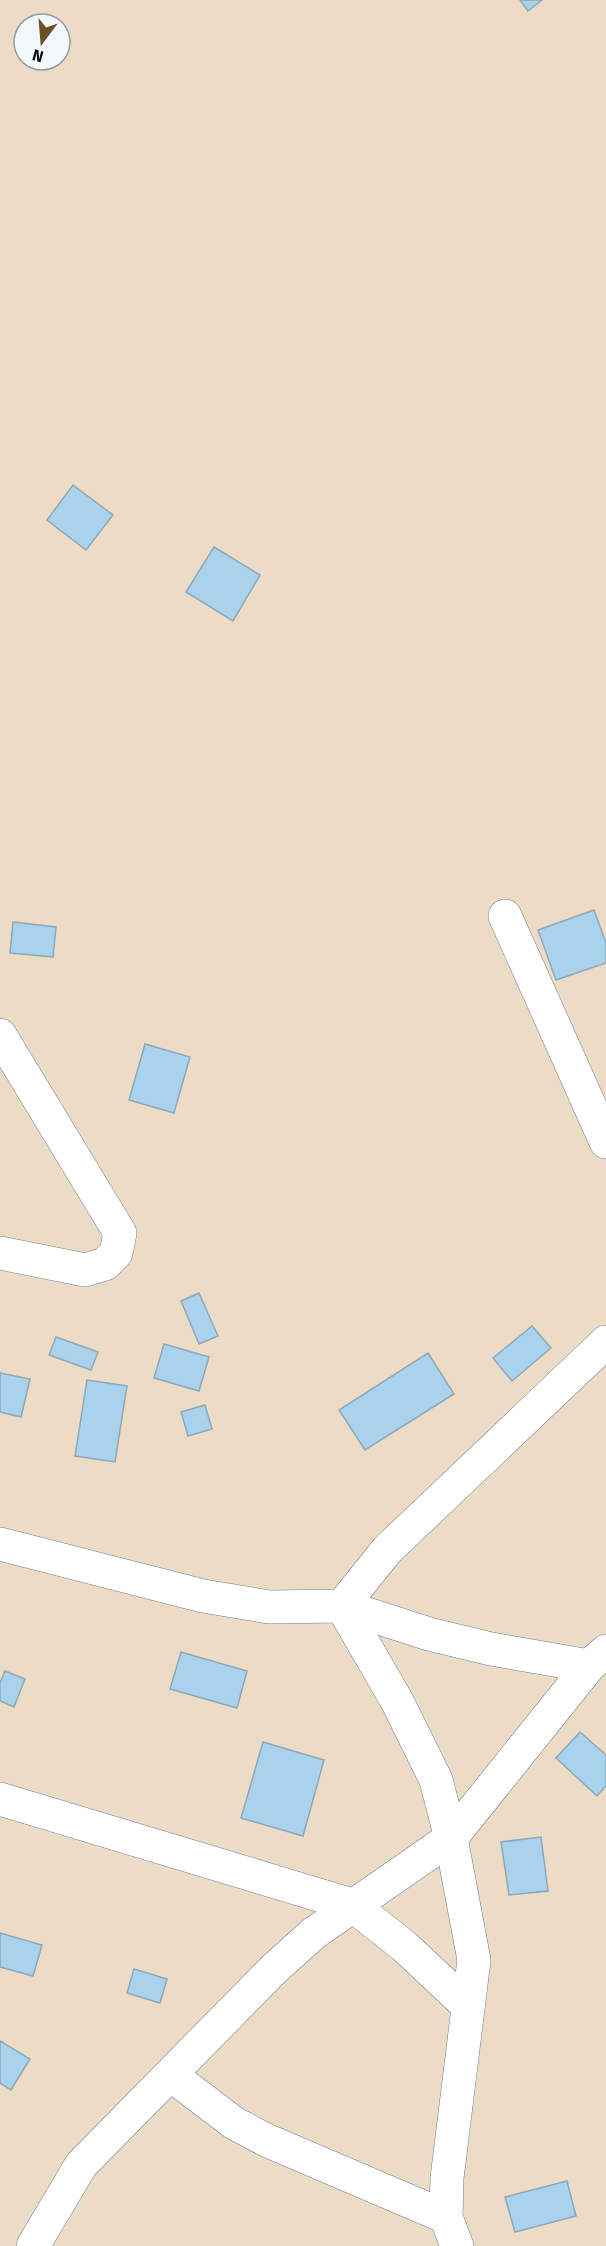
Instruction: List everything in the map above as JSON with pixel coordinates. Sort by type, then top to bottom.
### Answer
[{"type":"street","points":[[505,916],[606,1142]]},
{"type":"street","points":[[0,1035],[120,1233],[116,1253],[105,1264],[85,1270],[0,1254]]},
{"type":"street","points":[[342,1606],[387,1550],[606,1342]]},
{"type":"street","points":[[0,1544],[203,1596],[268,1607],[342,1606],[429,1634],[491,1649],[598,1659]]},
{"type":"street","points":[[342,1606],[398,1703],[436,1780],[451,1838],[474,1960],[447,2178],[452,2232]]},
{"type":"street","points":[[33,2246],[81,2165],[274,1969],[314,1933],[451,1838],[598,1659]]},
{"type":"street","points":[[0,1799],[352,1905],[404,1946],[468,2007]]},
{"type":"street","points":[[171,2075],[234,2123],[452,2232]]},
{"type":"shaded area","points":[[0,0],[606,0],[606,2246],[0,2246]]},
{"type":"building","points":[[520,0],[542,0],[528,11]]},
{"type":"building","points":[[73,485],[113,515],[86,550],[47,520]]},
{"type":"building","points":[[214,547],[260,575],[233,621],[186,592]]},
{"type":"building","points":[[594,910],[606,943],[606,963],[556,980],[538,930]]},
{"type":"building","points":[[13,922],[56,927],[53,957],[10,953]]},
{"type":"building","points":[[145,1044],[190,1057],[174,1113],[129,1100]]},
{"type":"building","points":[[199,1293],[218,1336],[199,1344],[181,1301]]},
{"type":"building","points":[[532,1326],[551,1348],[512,1381],[493,1358]]},
{"type":"building","points":[[56,1337],[98,1352],[91,1370],[49,1355]]},
{"type":"building","points":[[164,1344],[209,1357],[199,1391],[154,1378]]},
{"type":"building","points":[[428,1353],[454,1394],[365,1450],[339,1410]]},
{"type":"building","points":[[0,1373],[30,1379],[21,1417],[0,1412]]},
{"type":"building","points":[[87,1380],[127,1386],[115,1462],[75,1456]]},
{"type":"building","points":[[205,1405],[212,1429],[188,1436],[181,1412]]},
{"type":"building","points":[[181,1652],[247,1671],[237,1708],[170,1689]]},
{"type":"building","points":[[5,1671],[25,1679],[14,1707],[0,1701],[0,1683]]},
{"type":"building","points":[[580,1732],[606,1755],[606,1786],[597,1796],[556,1758]]},
{"type":"building","points":[[263,1742],[324,1760],[303,1836],[241,1818]]},
{"type":"building","points":[[541,1837],[548,1891],[509,1895],[501,1842]]},
{"type":"building","points":[[0,1933],[42,1945],[33,1976],[0,1967]]},
{"type":"building","points":[[134,1969],[167,1979],[160,2003],[127,1993]]},
{"type":"building","points":[[0,2041],[30,2059],[11,2090],[0,2083]]},
{"type":"building","points":[[567,2181],[576,2216],[515,2232],[505,2197]]}]
